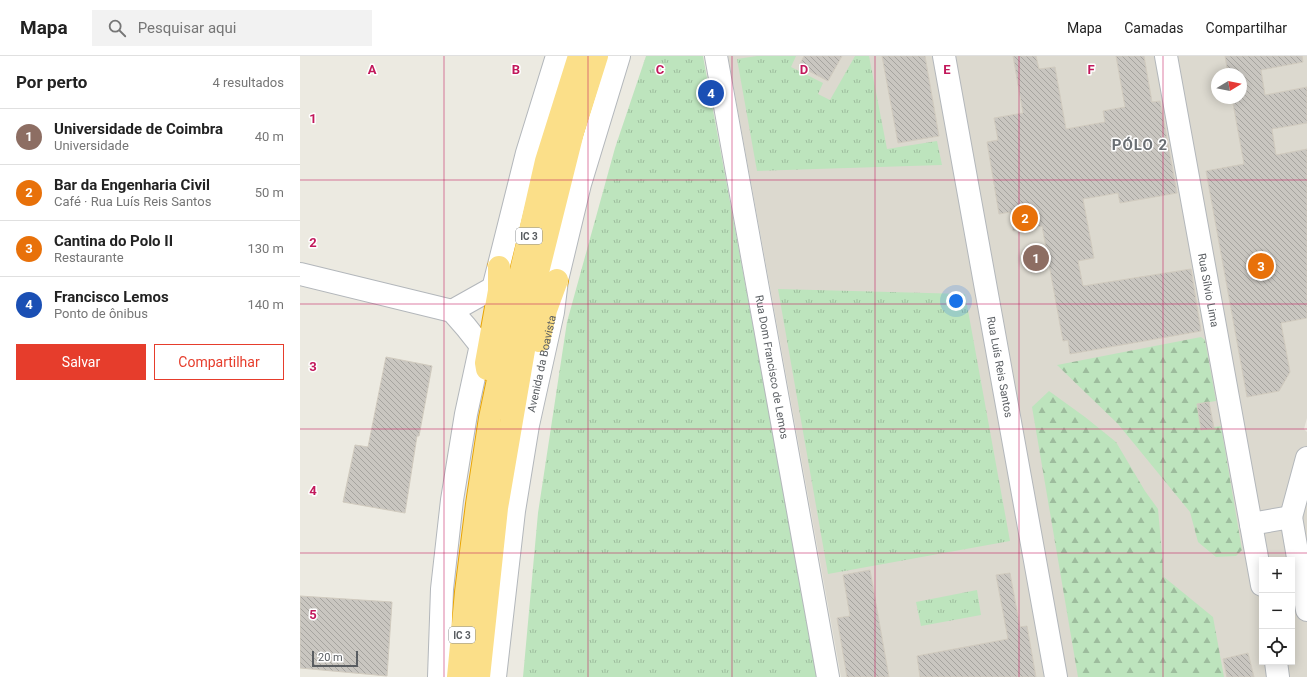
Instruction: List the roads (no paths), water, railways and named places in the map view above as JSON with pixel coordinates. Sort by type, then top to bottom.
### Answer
[{"type":"highway","name":"IC 3","points":[[458,677],[466,592],[490,418],[546,161],[579,56]]},
{"type":"highway","name":"Avenida da Boavista","points":[[480,677],[497,508],[536,280],[573,132],[597,56]]},
{"type":"highway","points":[[490,418],[486,363],[499,291],[496,278]]},
{"type":"highway","points":[[512,422],[526,392],[546,310],[557,280]]},
{"type":"street","points":[[439,677],[442,589],[452,500],[466,414],[496,278],[527,153],[557,56]]},
{"type":"street","name":"Avenida da Boavista","points":[[494,677],[514,511],[528,425],[553,312],[557,280],[580,184],[619,56]]},
{"type":"street","name":"Rua Dom Francisco de Lemos","points":[[716,56],[828,677]]},
{"type":"street","name":"Rua Luís Reis Santos","points":[[944,56],[1056,677]]},
{"type":"street","name":"Rua Sílvio Lima","points":[[1166,56],[1259,568]]},
{"type":"street","points":[[300,274],[452,311],[466,326],[481,346]]},
{"type":"street","points":[[452,311],[496,278]]},
{"type":"street","points":[[1307,458],[1291,517],[1307,610]]},
{"type":"street","points":[[1251,524],[1291,517]]},
{"type":"street","points":[[1276,665],[1278,677]]},
{"type":"place","name":"Francisco Lemos","points":[[711,93]]},
{"type":"place","name":"Bar da Engenharia Civil","points":[[1025,218]]},
{"type":"place","name":"Universidade de Coimbra","points":[[1036,258]]},
{"type":"place","name":"Cantina do Polo II","points":[[1261,266]]},
{"type":"district","name":"PÓLO 2","points":[[1140,145]]}]
